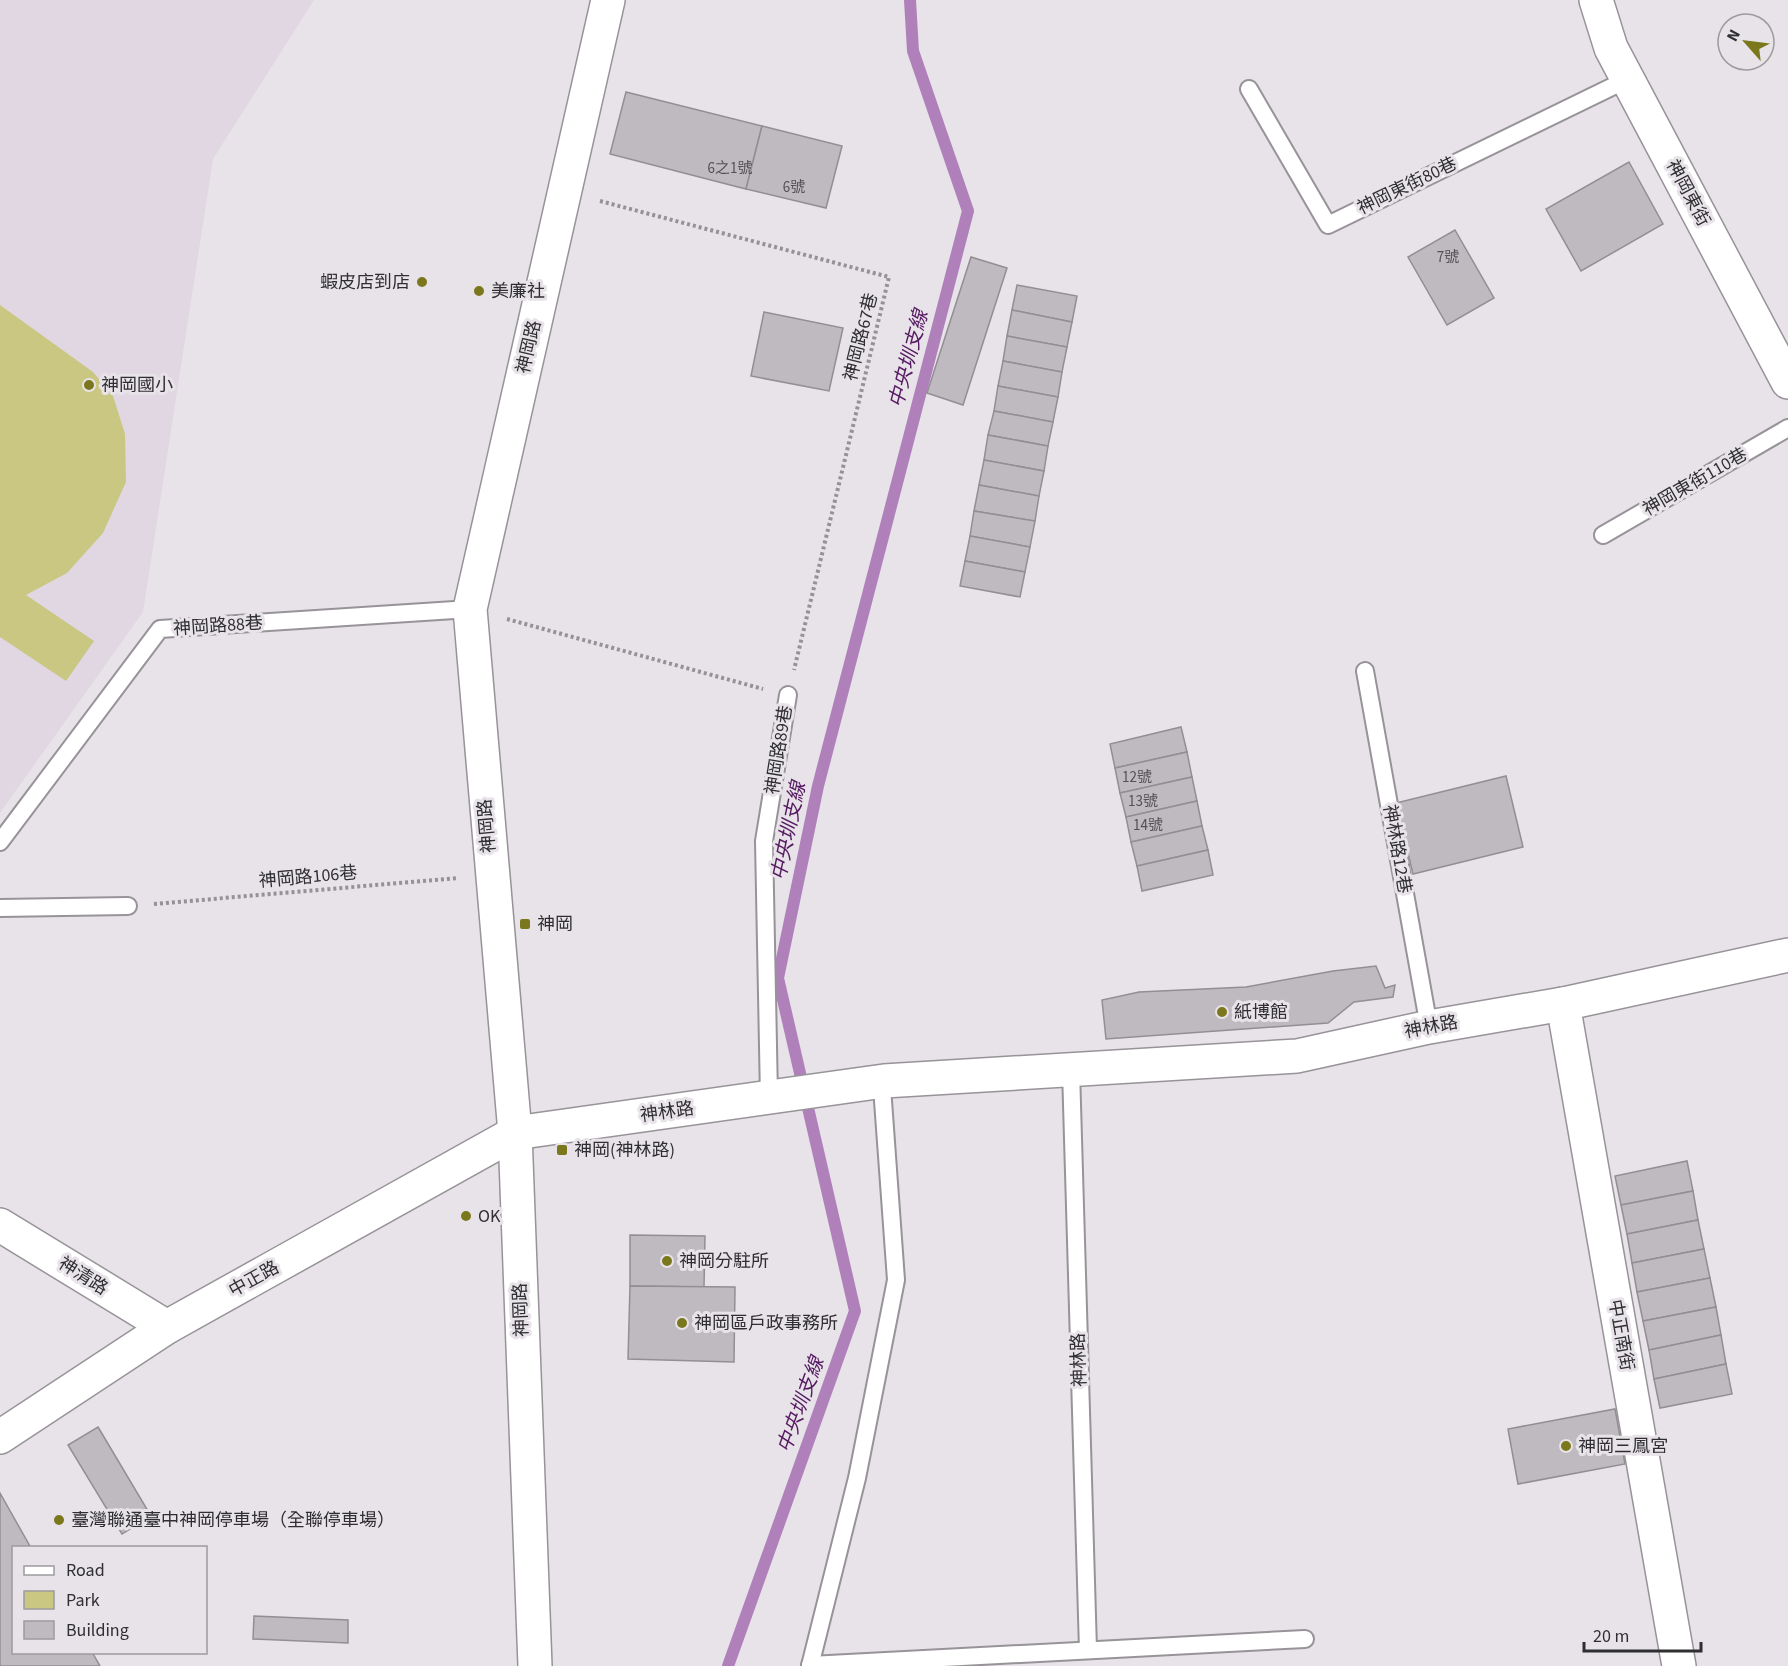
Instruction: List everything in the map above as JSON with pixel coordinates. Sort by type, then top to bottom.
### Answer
[{"type":"street","name":"神岡路","points":[[535,1666],[514,1133],[470,609],[608,0]]},
{"type":"street","name":"神岡東街","points":[[1596,0],[1611,48],[1788,382]]},
{"type":"street","name":"神林路","points":[[514,1133],[884,1081],[1297,1056],[1429,1027],[1563,1004],[1788,955]]},
{"type":"street","name":"中正南街","points":[[1563,1004],[1679,1666]]},
{"type":"street","name":"中正路","points":[[0,1437],[167,1327],[514,1133]]},
{"type":"street","name":"神清路","points":[[0,1225],[167,1327]]},
{"type":"lane","name":"神岡東街80巷","points":[[1249,89],[1328,225],[1628,79]]},
{"type":"lane","name":"神岡東街110巷","points":[[1603,535],[1788,428]]},
{"type":"lane","name":"神岡路88巷","points":[[0,842],[160,629],[470,609]]},
{"type":"lane","name":"神林路12巷","points":[[1365,671],[1429,1027]]},
{"type":"lane","name":"神岡路89巷","points":[[777,1096],[764,841],[788,696]]},
{"type":"lane","points":[[0,908],[128,906]]},
{"type":"lane","name":"神林路","points":[[1071,1070],[1088,1650]]},
{"type":"lane","points":[[884,1081],[882,1087],[896,1280],[857,1478],[810,1666],[1037,1659],[1088,1650],[1305,1639]]},
{"type":"path","name":"神岡路67巷","points":[[565,192],[889,277],[788,696]]},
{"type":"path","name":"神岡路89巷","points":[[470,609],[788,696]]},
{"type":"path","name":"神岡路106巷","points":[[128,906],[491,875]]},
{"type":"shaded area","name":"神岡國小","points":[[0,0],[314,0],[213,159],[143,612],[0,813]]},
{"type":"green space","points":[[0,305],[93,372],[113,396],[125,434],[126,482],[103,533],[67,573],[26,595],[94,641],[66,681],[0,637]]},
{"type":"building","points":[[626,92],[762,126],[746,189],[610,154]]},
{"type":"building","points":[[762,126],[842,146],[826,208],[746,189]]},
{"type":"building","points":[[1629,162],[1663,224],[1581,271],[1546,209]]},
{"type":"building","points":[[1455,230],[1494,298],[1447,325],[1408,257]]},
{"type":"building","points":[[971,257],[1007,268],[963,405],[927,393]]},
{"type":"building","points":[[1017,285],[1077,296],[1072,322],[1012,310]]},
{"type":"building","points":[[1012,310],[1072,322],[1067,347],[1007,336]]},
{"type":"building","points":[[764,312],[843,328],[829,391],[751,376]]},
{"type":"building","points":[[1007,336],[1067,347],[1062,372],[1003,361]]},
{"type":"building","points":[[1003,361],[1062,372],[1058,397],[998,386]]},
{"type":"building","points":[[998,386],[1058,397],[1053,422],[994,411]]},
{"type":"building","points":[[994,411],[1053,422],[1048,446],[988,435]]},
{"type":"building","points":[[988,435],[1048,446],[1044,471],[984,460]]},
{"type":"building","points":[[984,460],[1044,471],[1039,496],[979,485]]},
{"type":"building","points":[[979,485],[1039,496],[1035,521],[974,511]]},
{"type":"building","points":[[974,511],[1035,521],[1030,547],[970,536]]},
{"type":"building","points":[[970,536],[1030,547],[1025,572],[965,561]]},
{"type":"building","points":[[965,561],[1025,572],[1020,597],[960,586]]},
{"type":"building","points":[[1181,727],[1187,752],[1115,768],[1110,744]]},
{"type":"building","points":[[1187,752],[1192,777],[1120,793],[1115,768]]},
{"type":"building","points":[[1506,776],[1523,847],[1413,874],[1396,803]]},
{"type":"building","points":[[1192,777],[1197,801],[1126,817],[1120,793]]},
{"type":"building","points":[[1197,801],[1202,826],[1131,842],[1126,817]]},
{"type":"building","points":[[1202,826],[1208,850],[1137,866],[1131,842]]},
{"type":"building","points":[[1208,850],[1213,875],[1142,891],[1137,866]]},
{"type":"building","name":"紙博館","points":[[1376,966],[1385,988],[1395,985],[1393,997],[1354,1002],[1328,1023],[1106,1039],[1102,1000],[1139,992],[1246,987],[1333,971]]},
{"type":"building","points":[[1687,1161],[1693,1191],[1621,1205],[1615,1176]]},
{"type":"building","points":[[1693,1191],[1698,1220],[1627,1234],[1621,1205]]},
{"type":"building","points":[[1698,1220],[1704,1249],[1632,1263],[1627,1234]]},
{"type":"building","name":"神岡分駐所","points":[[630,1235],[705,1236],[704,1287],[630,1286]]},
{"type":"building","points":[[1704,1249],[1710,1278],[1637,1292],[1632,1263]]},
{"type":"building","points":[[1710,1278],[1716,1307],[1643,1321],[1637,1292]]},
{"type":"building","name":"神岡區戶政事務所","points":[[630,1286],[735,1287],[734,1362],[628,1359]]},
{"type":"building","points":[[1716,1307],[1721,1335],[1649,1350],[1643,1321]]},
{"type":"building","points":[[1721,1335],[1726,1364],[1654,1379],[1649,1350]]},
{"type":"building","points":[[1726,1364],[1732,1394],[1660,1408],[1654,1379]]},
{"type":"building","name":"神岡三鳳宮","points":[[1615,1409],[1625,1464],[1518,1484],[1508,1429]]},
{"type":"building","points":[[98,1427],[151,1516],[122,1534],[68,1445]]},
{"type":"building","points":[[0,1493],[30,1546],[12,1546],[12,1654],[93,1654],[100,1666],[0,1666]]},
{"type":"building","points":[[254,1616],[348,1620],[348,1643],[253,1639]]},
{"type":"waterway","name":"中央圳支線","points":[[728,1666],[855,1311],[778,978],[818,786],[968,211],[913,51],[910,0]]},
{"type":"place","name":"蝦皮店到店","points":[[422,282]]},
{"type":"place","name":"美廉社","points":[[479,291]]},
{"type":"place","name":"神岡國小","points":[[89,385]]},
{"type":"place","name":"神岡","points":[[525,924]]},
{"type":"place","name":"紙博館","points":[[1222,1012]]},
{"type":"place","name":"神岡(神林路)","points":[[562,1150]]},
{"type":"place","name":"OK","points":[[466,1216]]},
{"type":"place","name":"神岡分駐所","points":[[667,1261]]},
{"type":"place","name":"神岡區戶政事務所","points":[[682,1323]]},
{"type":"place","name":"神岡三鳳宮","points":[[1566,1446]]},
{"type":"place","name":"臺灣聯通臺中神岡停車場（全聯停車場）","points":[[59,1520]]}]
